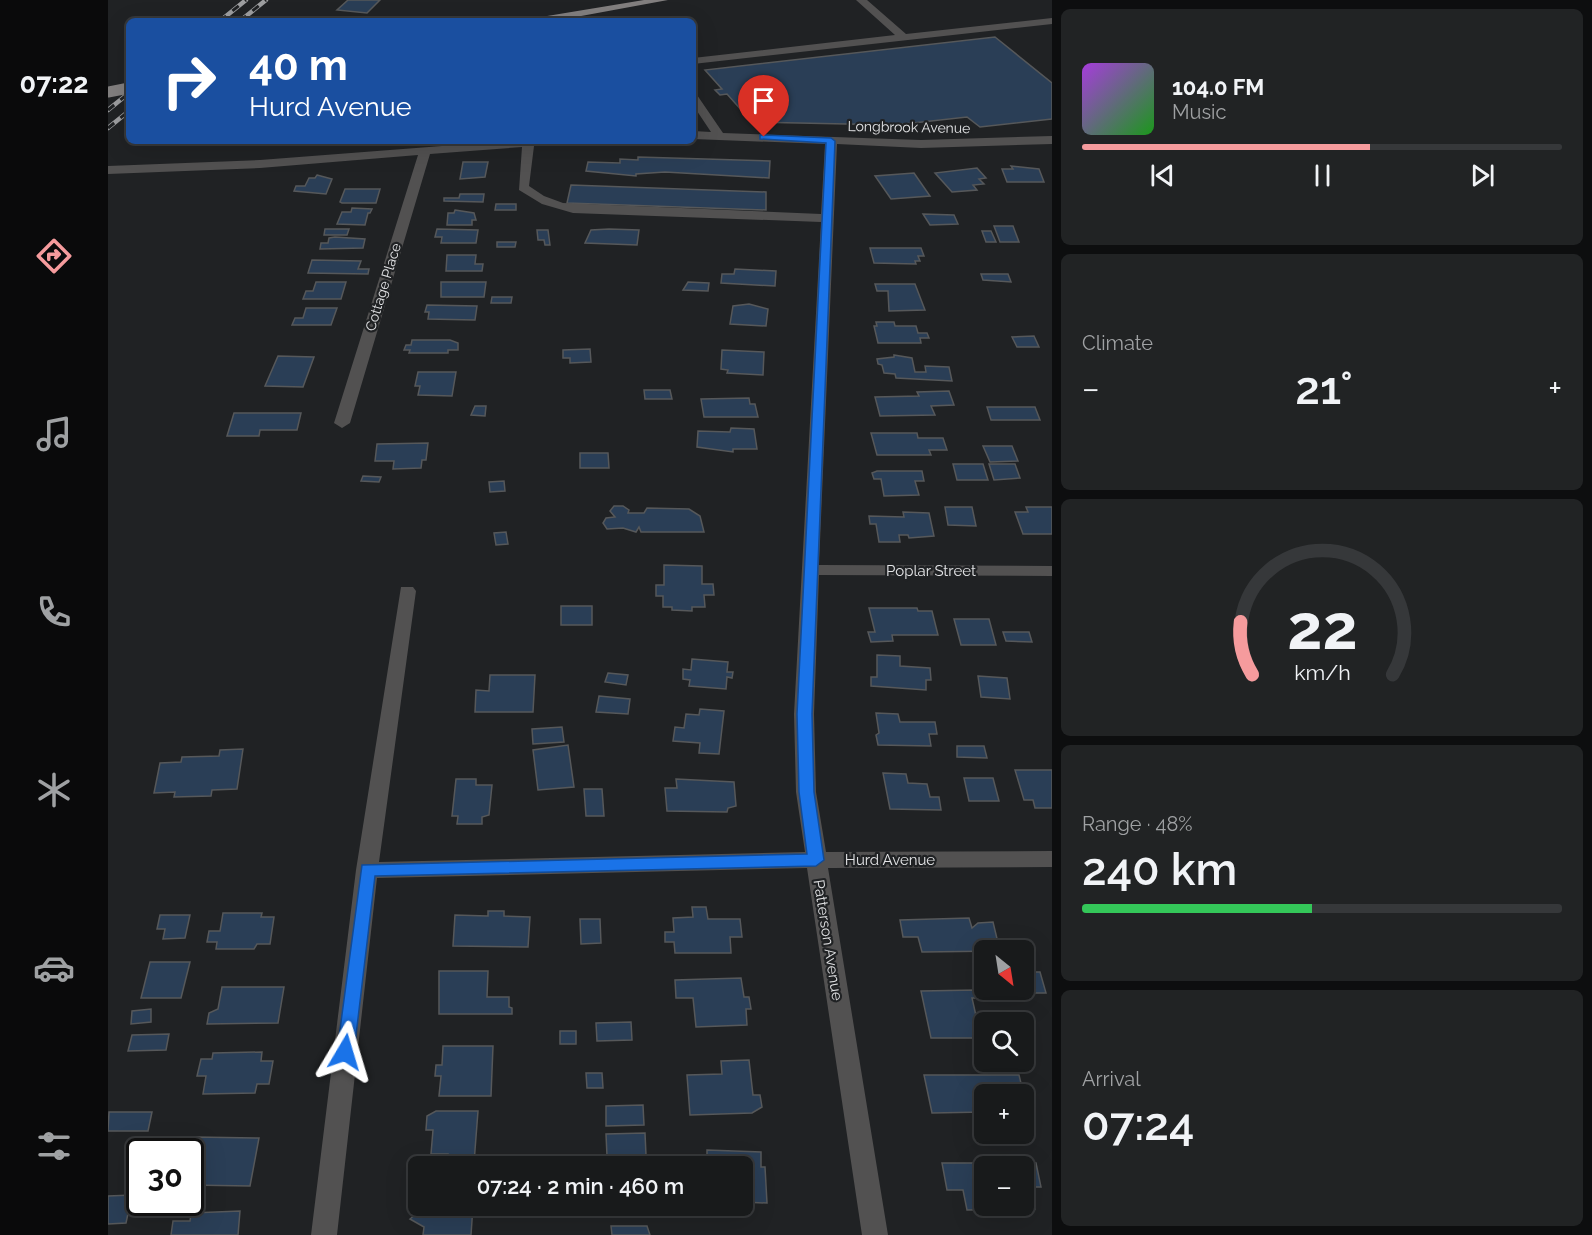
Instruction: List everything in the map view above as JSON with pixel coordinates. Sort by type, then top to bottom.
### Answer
[{"type":"main road","points":[[553,18],[663,0]]},
{"type":"main road","points":[[108,92],[126,89]]},
{"type":"street","points":[[861,0],[904,38]]},
{"type":"street","points":[[696,61],[1052,21]]},
{"type":"street","points":[[696,101],[719,135]]},
{"type":"street","name":"Longbrook Avenue","points":[[696,135],[956,144],[1052,140]]},
{"type":"street","name":"Patterson Avenue","points":[[831,141],[810,570],[805,736],[806,792],[875,1235]]},
{"type":"street","points":[[390,144],[395,153]]},
{"type":"street","points":[[108,170],[227,166],[515,144]]},
{"type":"street","points":[[528,144],[523,187],[531,195],[573,209],[826,218]]},
{"type":"street","name":"Cottage Place","points":[[342,423],[424,151]]},
{"type":"street","name":"Poplar Street","points":[[810,570],[1052,571]]},
{"type":"street","points":[[324,1235],[367,870],[407,591]]},
{"type":"street","name":"Hurd Avenue","points":[[367,870],[816,860],[1052,859]]},
{"type":"building","points":[[348,0],[380,0],[367,13],[337,10]]},
{"type":"building","points":[[995,37],[1052,83],[1052,119],[980,127],[967,117],[895,125],[752,122],[727,94],[720,95],[715,90],[722,89],[705,70]]},
{"type":"building","points":[[638,157],[770,161],[769,178],[665,172],[636,174],[636,176],[586,171],[588,162],[620,163],[620,159],[638,160]]},
{"type":"building","points":[[463,162],[488,162],[485,177],[460,179]]},
{"type":"building","points":[[1011,166],[1039,169],[1044,182],[1007,182],[1002,169],[1013,169]]},
{"type":"building","points":[[977,168],[986,178],[979,179],[984,184],[973,185],[977,190],[952,192],[935,173]]},
{"type":"building","points":[[914,173],[930,196],[891,199],[875,176]]},
{"type":"building","points":[[317,175],[332,179],[326,194],[294,191],[296,186],[305,186],[309,178],[315,178]]},
{"type":"building","points":[[571,185],[766,192],[766,210],[567,203]]},
{"type":"building","points":[[345,189],[380,189],[376,203],[342,203],[340,202]]},
{"type":"building","points":[[460,194],[484,194],[483,202],[444,201],[444,198],[459,198]]},
{"type":"building","points":[[496,204],[516,204],[516,210],[495,210]]},
{"type":"building","points":[[352,208],[372,209],[368,213],[365,225],[337,224],[342,212],[351,212]]},
{"type":"building","points":[[455,210],[474,213],[476,220],[472,220],[472,225],[447,225],[448,213],[454,213]]},
{"type":"building","points":[[923,214],[954,215],[958,224],[930,225]]},
{"type":"building","points":[[994,226],[1013,226],[1019,242],[1000,242]]},
{"type":"building","points":[[325,229],[349,229],[347,235],[324,235]]},
{"type":"building","points":[[437,229],[478,230],[476,243],[441,243],[442,237],[435,237]]},
{"type":"building","points":[[537,230],[548,230],[550,245],[545,245],[544,240],[538,240]]},
{"type":"building","points":[[591,230],[639,230],[637,245],[585,243]]},
{"type":"building","points":[[982,231],[991,231],[996,242],[986,242]]},
{"type":"building","points":[[329,238],[365,239],[363,248],[320,249],[321,243],[328,243]]},
{"type":"building","points":[[497,242],[516,242],[515,247],[497,247]]},
{"type":"building","points":[[870,248],[921,248],[924,256],[918,256],[920,261],[915,261],[916,264],[874,263]]},
{"type":"building","points":[[447,255],[476,255],[475,264],[483,264],[482,271],[446,271]]},
{"type":"building","points":[[312,260],[361,261],[358,269],[369,269],[368,274],[308,273]]},
{"type":"building","points":[[735,269],[776,271],[775,286],[721,283],[722,274],[734,274]]},
{"type":"building","points":[[981,274],[1008,274],[1011,282],[983,280]]},
{"type":"building","points":[[316,282],[346,282],[341,299],[303,299],[306,291],[313,291]]},
{"type":"building","points":[[441,282],[486,282],[484,297],[441,297]]},
{"type":"building","points":[[688,282],[709,283],[708,291],[683,290]]},
{"type":"building","points":[[875,284],[915,284],[925,310],[889,311],[888,291],[877,291]]},
{"type":"building","points":[[492,297],[512,297],[511,303],[491,303]]},
{"type":"building","points":[[749,304],[768,309],[766,326],[730,324],[733,306]]},
{"type":"building","points":[[427,305],[477,306],[475,320],[428,319],[429,312],[425,312]]},
{"type":"building","points":[[306,308],[337,308],[331,325],[292,325],[295,318],[303,318]]},
{"type":"building","points":[[876,322],[894,322],[895,326],[916,326],[918,333],[927,333],[929,338],[920,338],[921,343],[878,343],[874,326],[877,326]]},
{"type":"building","points":[[1034,336],[1039,347],[1017,347],[1012,337]]},
{"type":"building","points":[[412,340],[450,340],[458,343],[458,350],[448,350],[448,353],[409,353],[410,350],[404,350],[406,345],[411,345]]},
{"type":"building","points":[[590,349],[591,362],[570,363],[570,358],[563,358],[563,350]]},
{"type":"building","points":[[722,350],[764,352],[763,375],[727,373],[728,370],[721,369]]},
{"type":"building","points":[[894,355],[912,358],[915,372],[926,372],[925,366],[949,367],[952,381],[896,378],[895,374],[884,373],[877,359],[894,357]]},
{"type":"building","points":[[278,356],[314,357],[303,387],[265,386]]},
{"type":"building","points":[[418,372],[456,372],[452,396],[418,395],[420,386],[415,386]]},
{"type":"building","points":[[644,390],[670,390],[672,399],[645,399]]},
{"type":"building","points":[[949,391],[954,405],[931,406],[935,415],[880,416],[875,397],[919,396],[917,392]]},
{"type":"building","points":[[749,398],[750,404],[755,404],[758,417],[704,417],[701,399]]},
{"type":"building","points":[[475,406],[486,406],[485,416],[471,415]]},
{"type":"building","points":[[987,407],[1035,407],[1040,420],[991,420]]},
{"type":"building","points":[[234,413],[301,413],[297,430],[260,430],[259,436],[227,436]]},
{"type":"building","points":[[731,428],[754,429],[757,449],[733,449],[733,452],[697,447],[698,431],[730,432]]},
{"type":"building","points":[[871,433],[917,433],[918,438],[943,438],[947,450],[929,450],[931,455],[877,455]]},
{"type":"building","points":[[428,443],[426,460],[422,460],[421,468],[393,469],[394,461],[375,461],[377,444]]},
{"type":"building","points":[[983,446],[1012,446],[1018,461],[990,462]]},
{"type":"building","points":[[580,453],[608,453],[609,468],[580,468]]},
{"type":"building","points":[[953,464],[983,464],[988,480],[957,480]]},
{"type":"building","points":[[989,464],[1015,464],[1020,478],[994,480]]},
{"type":"building","points":[[922,471],[924,481],[915,481],[919,495],[884,496],[881,479],[874,479],[872,473]]},
{"type":"building","points":[[363,476],[381,477],[379,482],[361,481]]},
{"type":"building","points":[[504,481],[505,491],[490,492],[489,482]]},
{"type":"building","points":[[614,506],[623,506],[629,510],[628,513],[644,513],[647,508],[689,509],[700,516],[704,532],[641,532],[639,527],[636,532],[623,528],[607,529],[603,523],[606,518],[615,517],[610,511]]},
{"type":"building","points":[[945,507],[972,507],[976,526],[948,525]]},
{"type":"building","points":[[1026,507],[1052,507],[1052,534],[1023,534],[1015,512],[1028,512]]},
{"type":"building","points":[[903,512],[929,513],[934,536],[909,538],[908,535],[899,535],[900,542],[879,542],[876,524],[870,524],[869,516],[904,517]]},
{"type":"building","points":[[506,532],[508,544],[496,545],[494,533]]},
{"type":"building","points":[[664,565],[702,566],[702,584],[713,584],[714,595],[704,595],[705,607],[692,607],[692,611],[663,607],[663,596],[656,596],[656,585],[664,585]]},
{"type":"building","points":[[561,606],[592,606],[592,625],[561,625]]},
{"type":"building","points":[[869,608],[917,608],[918,611],[932,611],[938,635],[892,635],[893,641],[871,642],[868,632],[875,632]]},
{"type":"building","points":[[954,619],[989,619],[996,645],[961,645]]},
{"type":"building","points":[[1003,632],[1029,632],[1032,642],[1006,641]]},
{"type":"building","points":[[877,655],[900,656],[900,666],[930,668],[931,680],[926,680],[926,690],[871,686],[871,677],[877,677]]},
{"type":"building","points":[[692,659],[728,662],[727,672],[733,672],[732,678],[727,677],[726,689],[689,686],[690,680],[683,679],[683,669],[691,670]]},
{"type":"building","points":[[608,673],[628,675],[626,685],[605,682]]},
{"type":"building","points":[[490,675],[535,675],[533,712],[475,712],[476,690],[489,691]]},
{"type":"building","points":[[978,676],[1007,678],[1010,699],[981,697]]},
{"type":"building","points":[[599,696],[630,699],[628,714],[596,712]]},
{"type":"building","points":[[700,709],[724,711],[719,754],[699,753],[700,743],[673,741],[675,727],[684,728],[686,714],[699,715]]},
{"type":"building","points":[[876,713],[898,714],[900,722],[935,722],[937,734],[929,734],[931,746],[878,745]]},
{"type":"building","points":[[562,727],[564,742],[533,744],[532,729]]},
{"type":"building","points":[[568,745],[574,787],[538,790],[533,750]]},
{"type":"building","points":[[957,746],[984,746],[987,758],[957,757]]},
{"type":"building","points":[[243,749],[237,789],[212,790],[211,796],[174,797],[175,792],[154,793],[160,763],[181,762],[182,757],[219,756],[220,750]]},
{"type":"building","points":[[1015,770],[1052,770],[1052,808],[1035,808],[1033,800],[1024,800]]},
{"type":"building","points":[[883,773],[906,774],[908,783],[927,784],[930,797],[939,797],[941,810],[890,809]]},
{"type":"building","points":[[964,778],[993,778],[999,801],[969,801]]},
{"type":"building","points":[[456,779],[476,779],[476,785],[492,785],[489,815],[482,817],[482,824],[457,824],[458,816],[452,816]]},
{"type":"building","points":[[676,779],[734,782],[736,806],[728,808],[727,812],[667,811],[665,788],[677,788]]},
{"type":"building","points":[[584,789],[602,789],[604,816],[586,816]]},
{"type":"building","points":[[692,907],[706,907],[708,919],[740,919],[742,937],[730,937],[731,953],[675,953],[674,942],[665,942],[665,932],[674,932],[673,918],[693,917]]},
{"type":"building","points":[[488,911],[504,911],[504,916],[530,917],[528,947],[453,946],[455,915],[488,916]]},
{"type":"building","points":[[223,913],[262,913],[261,917],[274,917],[270,944],[257,944],[254,949],[216,949],[217,942],[207,942],[209,931],[220,931]]},
{"type":"building","points":[[160,915],[190,915],[185,938],[163,939],[165,929],[157,929]]},
{"type":"building","points":[[969,918],[972,928],[978,923],[993,922],[997,940],[974,940],[974,951],[922,952],[918,937],[903,937],[900,920]]},
{"type":"building","points":[[580,919],[600,919],[601,943],[581,944]]},
{"type":"building","points":[[150,962],[190,962],[181,998],[141,998]]},
{"type":"building","points":[[439,971],[488,971],[487,997],[509,997],[512,1014],[439,1014]]},
{"type":"building","points":[[1034,972],[1040,972],[1046,993],[1034,993]]},
{"type":"building","points":[[741,978],[744,997],[749,997],[751,1009],[746,1009],[747,1025],[696,1027],[693,998],[676,998],[675,980]]},
{"type":"building","points":[[222,987],[284,987],[278,1023],[207,1024],[209,1013],[218,1009]]},
{"type":"building","points":[[974,990],[974,998],[972,998],[975,1012],[974,1038],[931,1038],[921,991]]},
{"type":"building","points":[[151,1009],[151,1022],[131,1024],[132,1011]]},
{"type":"building","points":[[631,1022],[632,1040],[597,1041],[596,1023]]},
{"type":"building","points":[[560,1031],[576,1031],[576,1044],[560,1044]]},
{"type":"building","points":[[169,1034],[166,1050],[128,1051],[132,1035]]},
{"type":"building","points":[[443,1046],[493,1046],[491,1096],[439,1096],[441,1076],[435,1076],[436,1065],[442,1065]]},
{"type":"building","points":[[262,1052],[261,1061],[273,1061],[269,1084],[257,1084],[255,1093],[203,1094],[206,1076],[197,1076],[201,1059],[212,1059],[213,1053]]},
{"type":"building","points":[[749,1060],[753,1095],[760,1095],[762,1107],[752,1113],[690,1115],[687,1075],[722,1074],[721,1061]]},
{"type":"building","points":[[586,1073],[602,1073],[603,1088],[587,1088]]},
{"type":"building","points":[[924,1075],[1019,1075],[1021,1084],[974,1084],[974,1112],[932,1113]]},
{"type":"building","points":[[643,1105],[644,1125],[606,1126],[606,1106]]},
{"type":"building","points":[[436,1111],[478,1111],[475,1156],[431,1154],[433,1130],[426,1130],[427,1116]]},
{"type":"building","points":[[109,1112],[152,1112],[148,1131],[108,1131]]},
{"type":"building","points":[[645,1133],[646,1155],[607,1156],[606,1134]]},
{"type":"building","points":[[195,1137],[259,1138],[250,1186],[204,1185],[204,1138]]},
{"type":"building","points":[[707,1150],[761,1152],[761,1167],[765,1167],[767,1203],[753,1202],[753,1156],[707,1156]]},
{"type":"building","points":[[942,1163],[974,1163],[974,1210],[967,1210],[963,1190],[947,1190]]},
{"type":"building","points":[[1034,1163],[1036,1163],[1041,1187],[1034,1187]]},
{"type":"building","points":[[126,1195],[126,1223],[108,1224],[108,1196]]},
{"type":"building","points":[[240,1211],[238,1235],[171,1235],[173,1221],[190,1221],[191,1216],[204,1216],[204,1212]]},
{"type":"building","points":[[413,1216],[472,1216],[471,1235],[423,1235],[424,1227],[410,1219]]},
{"type":"building","points":[[611,1226],[647,1226],[650,1235],[612,1235]]},
{"type":"railway","points":[[224,18],[246,0]]},
{"type":"railway","points":[[244,18],[266,0]]},
{"type":"railway","points":[[108,110],[126,95]]},
{"type":"railway","points":[[108,128],[126,113]]},
{"type":"route","points":[[345,1052],[367,870],[816,860],[806,792],[804,714],[831,141],[764,137]]}]
